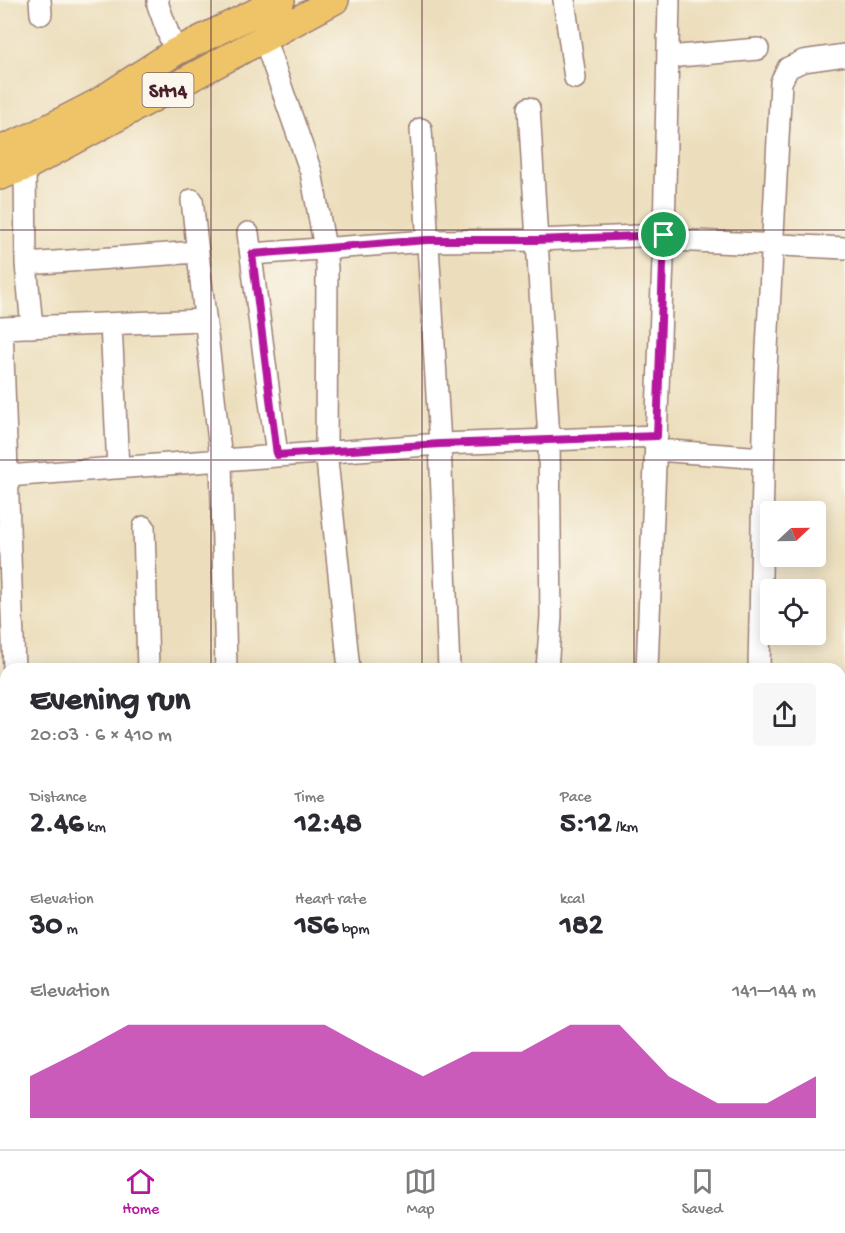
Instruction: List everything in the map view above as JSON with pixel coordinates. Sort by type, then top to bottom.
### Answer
[{"type":"main road","name":"SH14","points":[[0,150],[97,103],[175,52],[281,0]]},
{"type":"main road","name":"SH14","points":[[0,176],[25,167],[334,0]]},
{"type":"street","points":[[158,0],[175,52]]},
{"type":"street","points":[[564,0],[575,78]]},
{"type":"street","points":[[647,663],[664,235],[669,0]]},
{"type":"street","points":[[264,38],[311,172],[325,248],[327,268],[326,451],[348,663]]},
{"type":"street","points":[[668,57],[758,49]]},
{"type":"street","points":[[759,663],[763,458],[781,82],[788,68],[803,61],[845,55]]},
{"type":"street","points":[[529,108],[549,439],[551,617],[547,663]]},
{"type":"street","points":[[421,129],[440,444],[449,663]]},
{"type":"street","points":[[25,167],[26,264],[32,327]]},
{"type":"street","points":[[192,200],[221,460],[226,663]]},
{"type":"street","points":[[248,233],[277,455]]},
{"type":"street","points":[[252,254],[427,240],[537,240],[664,235],[672,240],[845,248]]},
{"type":"street","points":[[26,264],[197,252]]},
{"type":"street","points":[[9,656],[5,541],[7,476],[3,438],[1,328],[205,321]]},
{"type":"street","points":[[111,324],[118,468]]},
{"type":"street","points":[[7,476],[326,451],[549,439],[657,443],[763,458]]},
{"type":"street","points":[[144,527],[148,663]]},
{"type":"route","points":[[664,235],[657,436],[440,444],[277,455],[252,254],[427,240],[537,240],[664,235]]}]
